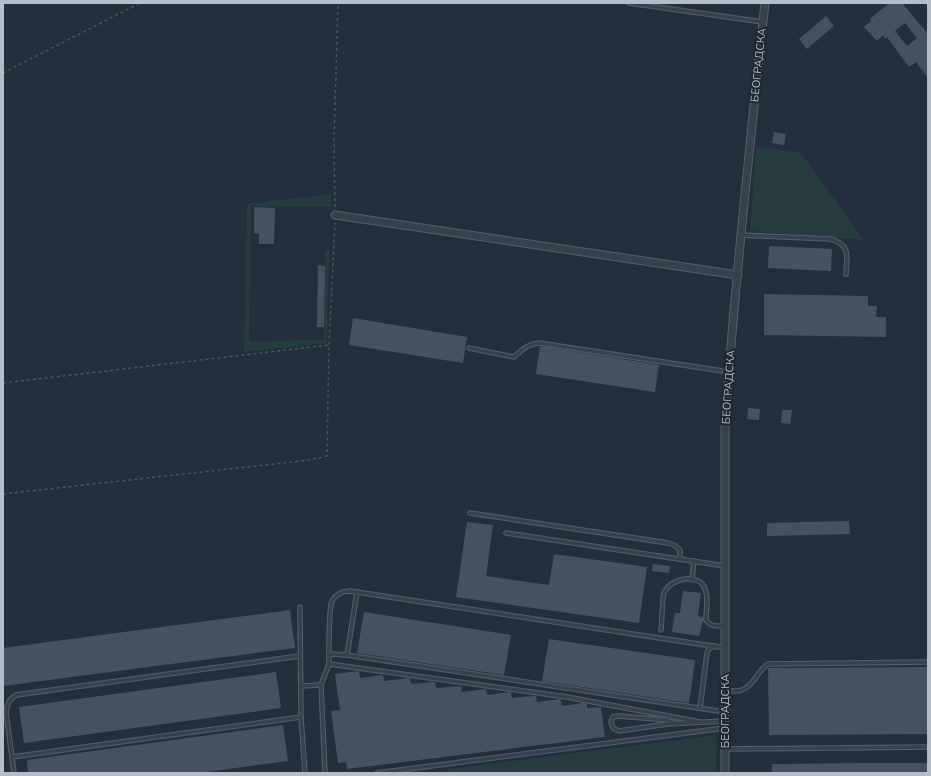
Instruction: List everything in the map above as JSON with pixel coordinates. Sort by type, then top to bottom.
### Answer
[{"type":"street","name":"БЕОГРАДСКА","points":[[725,773],[725,423],[741,235],[765,3]]},
{"type":"street","points":[[335,215],[738,276]]},
{"type":"lane","points":[[629,3],[763,22]]},
{"type":"lane","points":[[741,235],[836,240],[845,246],[847,252],[846,274]]},
{"type":"lane","points":[[469,348],[514,357],[524,348],[538,343],[729,372]]},
{"type":"lane","points":[[470,513],[668,543],[674,545],[680,550],[680,559]]},
{"type":"lane","points":[[506,533],[726,566]]},
{"type":"lane","points":[[692,580],[694,561]]},
{"type":"lane","points":[[661,630],[664,593],[669,586],[683,578],[701,583],[705,588],[706,620],[708,623],[712,626],[726,626]]},
{"type":"lane","points":[[325,773],[321,685],[329,664],[331,604],[333,599],[341,592],[357,592],[726,648]]},
{"type":"lane","points":[[347,655],[357,592]]},
{"type":"lane","points":[[300,607],[301,718],[305,773]]},
{"type":"lane","points":[[700,708],[707,653],[708,650],[714,646]]},
{"type":"lane","points":[[329,654],[347,655],[725,712]]},
{"type":"lane","points":[[14,773],[6,712],[8,702],[16,695],[300,656]]},
{"type":"lane","points":[[725,691],[746,688],[762,667],[768,664],[928,662]]},
{"type":"lane","points":[[329,664],[567,697],[700,722],[725,725]]},
{"type":"lane","points":[[301,686],[321,685]]},
{"type":"lane","points":[[674,723],[668,720],[618,716],[613,717],[611,722],[613,728],[619,731],[674,723],[700,722]]},
{"type":"lane","points":[[12,757],[301,718]]},
{"type":"lane","points":[[377,773],[725,725]]},
{"type":"lane","points":[[725,749],[928,747]]},
{"type":"path","points":[[3,73],[140,3]]},
{"type":"path","points":[[3,494],[310,460],[327,456],[329,345],[335,215],[334,141],[338,3]]},
{"type":"path","points":[[3,383],[329,345]]},
{"type":"green space","points":[[756,146],[801,153],[864,240],[750,231]]},
{"type":"green space","points":[[331,194],[331,207],[251,206],[249,341],[324,340],[325,250],[329,251],[327,343],[244,352],[247,204]]},
{"type":"green space","points":[[716,735],[716,773],[448,773],[448,769]]},
{"type":"building","points":[[889,3],[902,3],[928,34],[928,78],[916,62],[909,67],[887,37],[885,39],[883,35],[877,41],[864,27],[871,21],[870,19]],"holes":[[[905,23],[917,38],[907,46],[895,31]]]},
{"type":"building","points":[[826,16],[834,26],[807,49],[799,39]]},
{"type":"building","points":[[774,132],[786,134],[784,145],[772,143]]},
{"type":"building","points":[[254,207],[275,208],[274,244],[259,244],[259,234],[254,233]]},
{"type":"building","points":[[769,246],[832,249],[831,271],[768,268]]},
{"type":"building","points":[[318,265],[325,266],[324,327],[317,327]]},
{"type":"building","points":[[764,294],[868,296],[868,306],[877,306],[876,317],[886,317],[886,337],[764,335]]},
{"type":"building","points":[[353,318],[467,337],[463,363],[349,345]]},
{"type":"building","points":[[540,346],[659,365],[655,392],[536,374]]},
{"type":"building","points":[[748,408],[760,409],[759,420],[747,419]]},
{"type":"building","points":[[782,410],[792,410],[790,424],[781,423]]},
{"type":"building","points":[[849,521],[850,534],[767,536],[767,523]]},
{"type":"building","points":[[467,522],[493,525],[486,576],[549,585],[554,554],[647,567],[639,623],[456,597]]},
{"type":"building","points":[[653,564],[670,566],[669,573],[652,571]]},
{"type":"building","points":[[683,591],[701,593],[698,616],[703,617],[703,621],[699,636],[672,632],[675,613],[680,613]]},
{"type":"building","points":[[290,610],[295,648],[3,686],[3,648]]},
{"type":"building","points":[[364,612],[511,635],[504,675],[357,653]]},
{"type":"building","points":[[549,639],[695,660],[689,703],[542,681]]},
{"type":"building","points":[[928,667],[928,734],[769,735],[768,668]]},
{"type":"building","points":[[359,671],[360,678],[383,675],[384,681],[409,678],[411,684],[435,682],[436,688],[461,686],[462,692],[486,689],[487,695],[510,692],[512,698],[536,696],[537,702],[560,699],[562,706],[583,703],[587,704],[587,708],[601,707],[605,737],[347,769],[346,762],[338,763],[331,711],[340,710],[335,674]]},
{"type":"building","points":[[276,672],[281,708],[24,743],[19,707]]},
{"type":"building","points":[[283,725],[288,761],[199,773],[28,773],[27,760]]},
{"type":"building","points":[[928,763],[928,773],[772,773],[772,764]]}]
